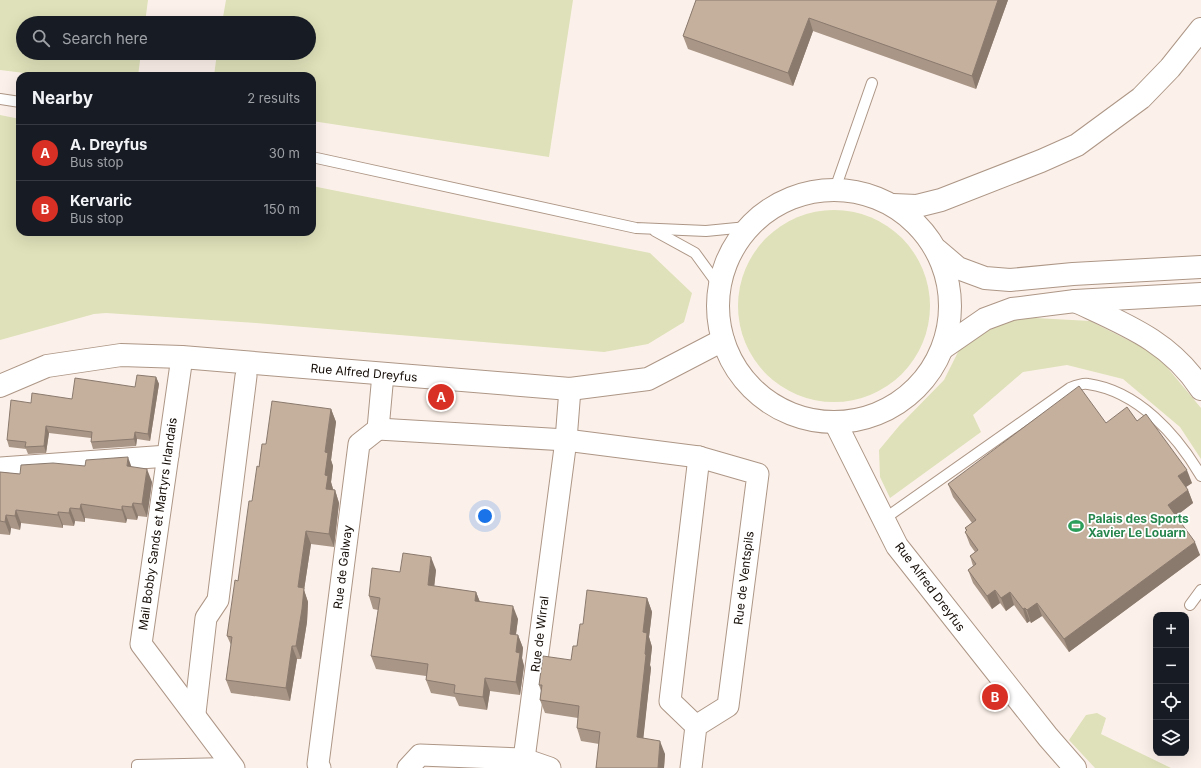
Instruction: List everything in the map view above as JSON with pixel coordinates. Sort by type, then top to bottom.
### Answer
[{"type":"main road","points":[[893,204],[917,206],[941,200],[1042,162],[1076,145],[1141,98],[1170,68],[1201,29]]},
{"type":"main road","points":[[835,189],[854,191],[874,196],[893,204],[910,217],[925,232],[937,250],[945,268],[950,288],[951,308],[949,329],[943,348],[934,366],[922,382],[908,396],[892,407],[874,415],[854,421],[814,421],[794,415],[776,406],[759,395],[745,380],[723,340],[718,312],[719,286],[730,252],[747,227],[776,204],[795,196],[818,190],[835,189]]},
{"type":"main road","points":[[937,250],[958,268],[985,278],[1010,280],[1073,274],[1201,267]]},
{"type":"main road","points":[[943,348],[985,319],[1012,308],[1075,301],[1201,294]]},
{"type":"main road","points":[[1075,301],[1145,334],[1168,350],[1190,372],[1201,389]]},
{"type":"main road","name":"Rue Alfred Dreyfus","points":[[0,386],[47,366],[121,355],[182,357],[570,389],[648,379],[723,340]]},
{"type":"main road","name":"Rue Alfred Dreyfus","points":[[835,422],[897,546],[1048,737],[1075,768]]},
{"type":"main road","name":"Rue Alfred Dreyfus","points":[[1048,737],[1067,768]]},
{"type":"street","name":"Mail Bobby Sands et Martyrs Irlandais","points":[[182,357],[141,644],[195,713],[232,766]]},
{"type":"street","points":[[378,429],[383,374]]},
{"type":"street","points":[[195,713],[206,618],[218,600],[246,376]]},
{"type":"street","name":"Rue de Wirral","points":[[524,759],[566,440],[570,389]]},
{"type":"street","name":"Rue de Ventspils","points":[[378,429],[566,440],[699,457],[758,474],[728,706],[696,726]]},
{"type":"street","name":"Rue de Galway","points":[[320,768],[318,764],[325,705],[359,444],[378,429]]},
{"type":"street","points":[[0,468],[168,456]]},
{"type":"street","points":[[691,768],[696,726],[670,701],[699,457]]},
{"type":"street","points":[[408,768],[420,755],[524,759],[550,768]]},
{"type":"lane","points":[[835,189],[872,83]]},
{"type":"lane","points":[[0,99],[16,101]]},
{"type":"lane","points":[[316,158],[636,228],[653,230],[706,231],[747,227]]},
{"type":"lane","points":[[653,230],[695,253],[719,286]]},
{"type":"lane","points":[[884,519],[1070,388],[1087,384],[1118,393],[1149,412],[1179,442],[1201,476]]},
{"type":"lane","points":[[1190,605],[1201,590]]},
{"type":"lane","points":[[137,768],[137,765],[232,766]]},
{"type":"green space","points":[[0,0],[148,0],[146,16],[16,16],[16,60],[140,60],[139,72],[16,72],[0,70]]},
{"type":"green space","points":[[226,0],[573,0],[549,157],[316,122],[316,72],[215,72],[216,60],[316,60],[316,16],[223,16]]},
{"type":"green space","points":[[0,115],[16,118],[16,236],[316,236],[316,187],[650,253],[692,293],[684,322],[648,344],[604,352],[256,323],[106,313],[94,314],[0,340]]},
{"type":"green space","points":[[843,210],[853,211],[871,217],[888,226],[902,238],[914,252],[923,269],[929,287],[929,325],[923,343],[914,360],[902,374],[888,386],[871,395],[853,401],[825,402],[815,401],[797,395],[780,386],[766,374],[754,360],[745,343],[739,325],[738,297],[739,287],[745,269],[754,252],[766,238],[780,226],[797,217],[815,211]]},
{"type":"green space","points":[[1017,317],[1090,321],[1156,354],[1201,408],[1201,459],[1180,427],[1123,379],[1067,365],[1023,372],[973,415],[981,432],[890,498],[880,477],[879,450],[899,426],[944,380],[958,352],[980,330]]},
{"type":"green space","points":[[1097,713],[1106,718],[1101,734],[1171,768],[1095,768],[1069,740],[1086,715]]},
{"type":"building","points":[[696,0],[998,0],[972,76],[809,18],[788,73],[683,36]]},
{"type":"building","points":[[137,375],[156,377],[148,434],[135,432],[134,439],[91,442],[92,432],[46,426],[44,446],[25,447],[26,442],[7,440],[11,400],[31,403],[32,393],[72,399],[75,378],[135,387]]},
{"type":"building","name":"Palais des Sports Xavier Le Louarn","points":[[1079,386],[1106,423],[1127,407],[1137,421],[1146,414],[1187,470],[1178,476],[1188,490],[1168,505],[1195,542],[1064,639],[1037,603],[1027,610],[1025,608],[1023,609],[1010,592],[1001,598],[995,590],[987,596],[968,570],[976,564],[970,556],[978,550],[965,532],[967,530],[965,528],[976,520],[948,484]]},
{"type":"building","points":[[272,401],[331,409],[325,452],[328,453],[325,475],[328,476],[326,489],[335,490],[329,534],[306,531],[298,587],[304,588],[302,609],[296,646],[292,646],[286,688],[226,680],[232,637],[227,636],[235,580],[238,581],[249,501],[252,501],[262,444],[266,444]]},
{"type":"building","points":[[128,457],[127,466],[147,469],[142,504],[133,503],[132,507],[122,506],[122,510],[81,504],[80,509],[70,508],[69,513],[58,512],[58,515],[16,510],[15,516],[6,515],[5,522],[0,521],[0,472],[20,474],[21,465],[53,463],[85,466],[86,460]]},
{"type":"building","points":[[403,553],[431,557],[428,585],[476,592],[475,601],[513,606],[510,634],[518,635],[516,652],[520,653],[516,682],[485,678],[483,697],[454,693],[455,685],[426,680],[428,664],[371,656],[380,598],[369,596],[372,568],[400,572]]},
{"type":"building","points":[[587,590],[647,598],[643,632],[647,633],[646,655],[637,737],[660,741],[658,768],[596,768],[600,732],[577,728],[579,706],[540,700],[542,685],[539,685],[543,656],[571,660],[573,646],[577,646],[580,624],[583,624]]},
{"type":"place","name":"A. Dreyfus","points":[[441,397]]},
{"type":"place","name":"Palais des Sports Xavier Le Louarn","points":[[1076,526]]},
{"type":"place","name":"Kervaric","points":[[995,697]]}]
